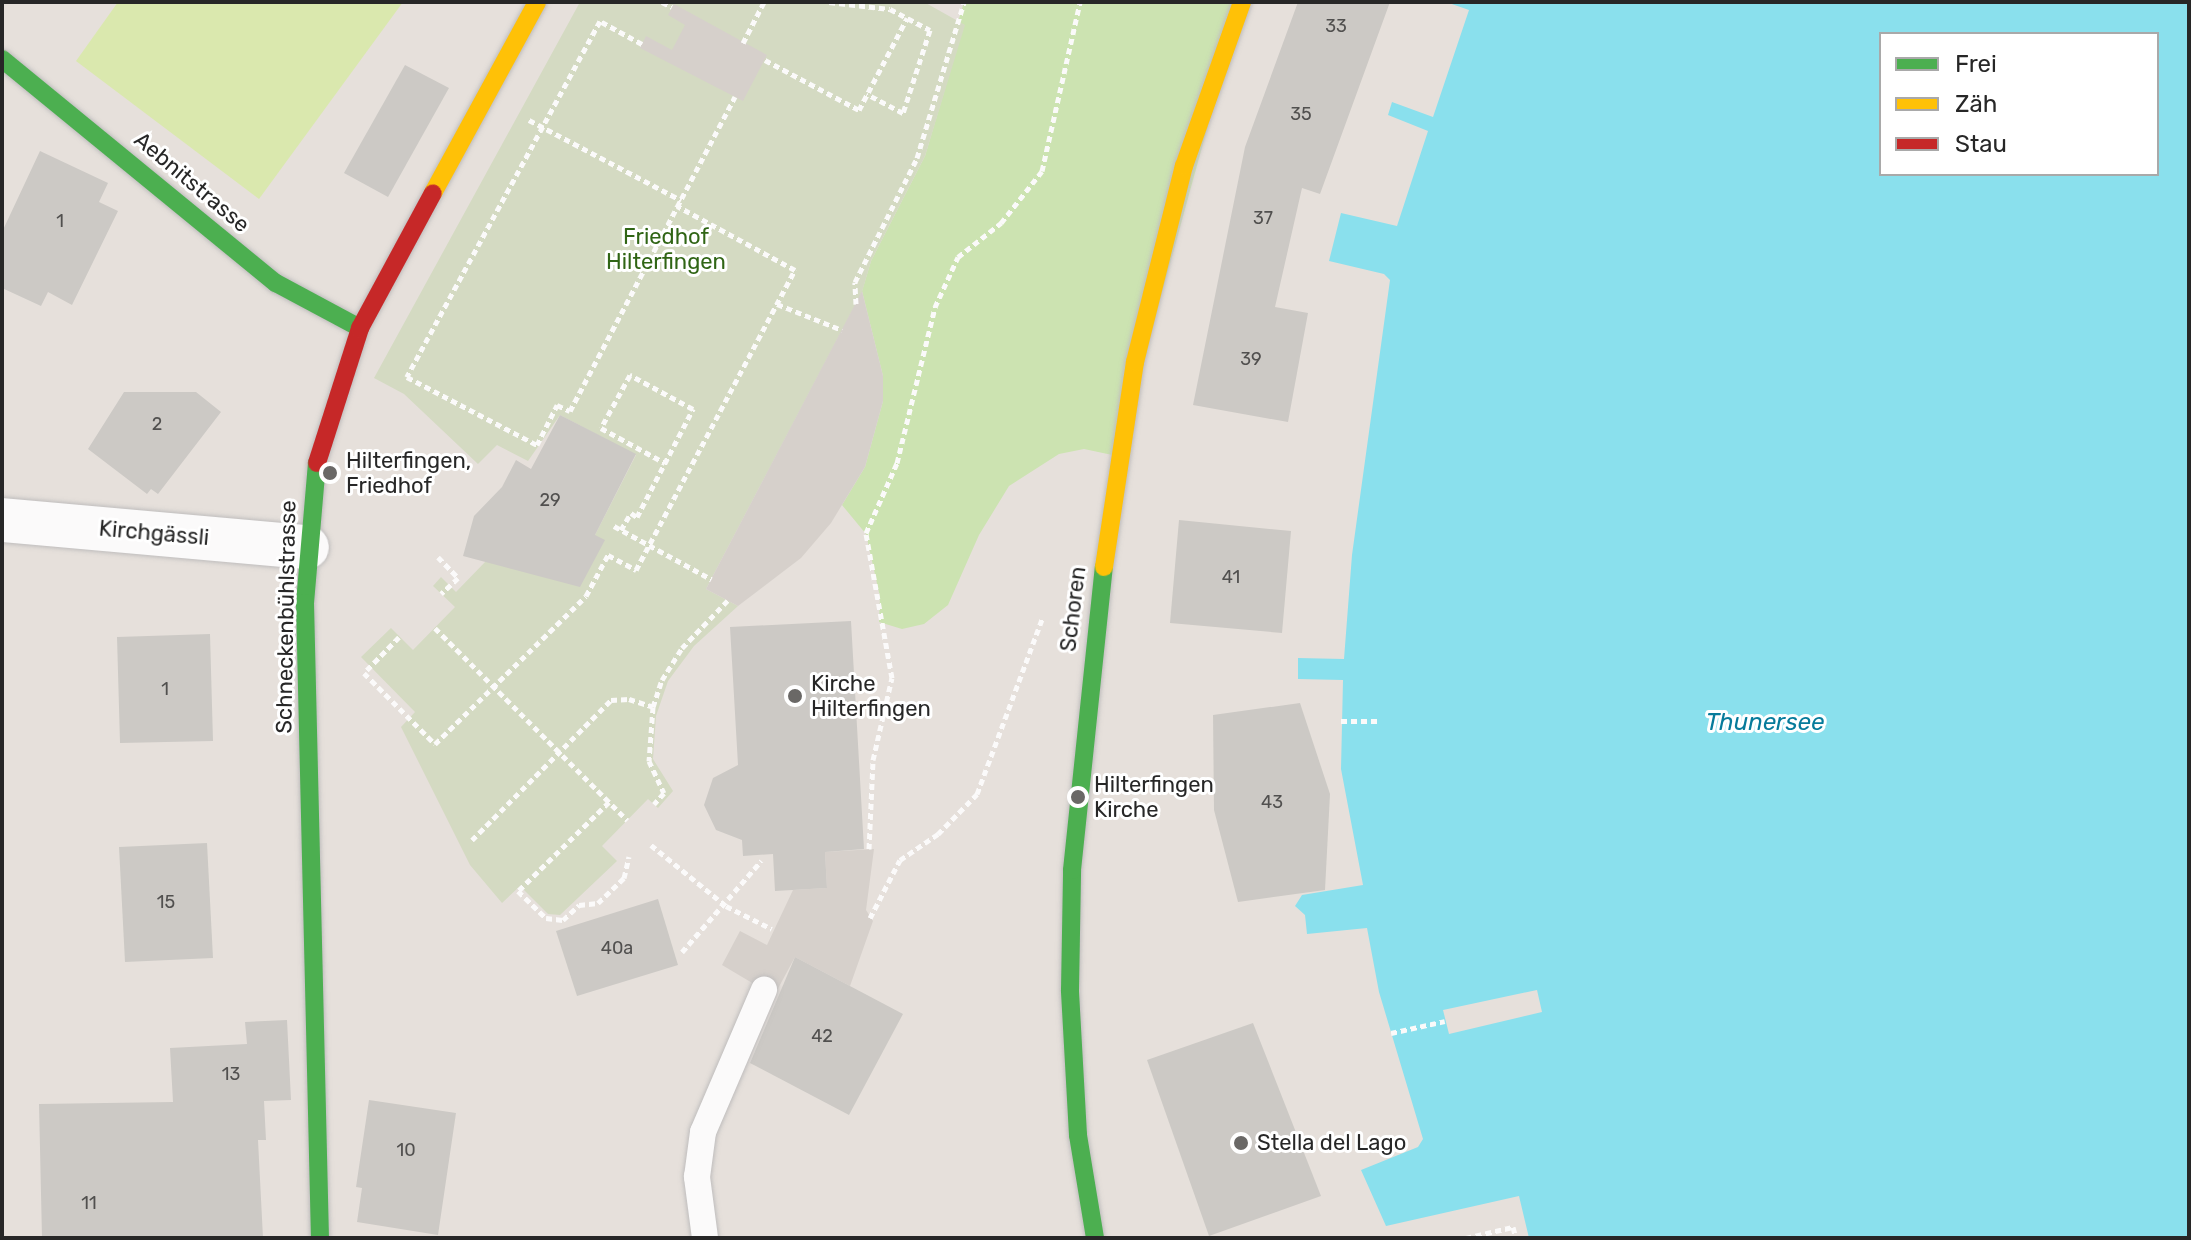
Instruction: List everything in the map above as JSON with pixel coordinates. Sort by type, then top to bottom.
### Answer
[{"type":"street","name":"Schneckenbühlstrasse","points":[[320,1238],[307,547],[316,463],[360,328],[483,95],[537,2]]},
{"type":"street","name":"Schoren","points":[[1095,1238],[1078,1135],[1070,990],[1072,870],[1095,620],[1135,362],[1184,166],[1242,2]]},
{"type":"street","name":"Aebnitstrasse","points":[[2,59],[276,283],[360,328]]},
{"type":"street","name":"Kirchgässli","points":[[2,520],[307,547]]},
{"type":"lane","points":[[705,1238],[697,1177],[703,1132],[764,990]]},
{"type":"path","points":[[662,2],[672,7]]},
{"type":"path","points":[[743,43],[764,2]]},
{"type":"path","points":[[829,2],[890,9],[930,30],[903,113],[867,94]]},
{"type":"path","points":[[856,304],[855,282],[917,158],[964,2]]},
{"type":"path","points":[[869,849],[873,760],[892,678],[866,533],[897,463],[935,307],[958,257],[1001,223],[1042,171],[1080,2]]},
{"type":"path","points":[[765,60],[859,110],[907,18]]},
{"type":"path","points":[[642,44],[600,21],[407,377],[537,445],[557,405],[570,411],[735,97]]},
{"type":"path","points":[[399,637],[364,673],[435,744],[586,596],[608,555],[636,570],[795,270],[483,95]]},
{"type":"path","points":[[777,304],[842,330]]},
{"type":"path","points":[[621,530],[631,513],[637,517],[665,463],[693,409],[630,375],[601,428],[665,463]]},
{"type":"path","points":[[614,526],[711,579]]},
{"type":"path","points":[[438,557],[458,578],[441,594]]},
{"type":"path","points":[[654,804],[664,793],[649,761],[653,707],[662,680],[682,648],[728,600]]},
{"type":"path","points":[[870,918],[900,860],[938,834],[977,794],[1048,604]]},
{"type":"path","points":[[435,628],[627,820]]},
{"type":"path","points":[[472,840],[611,700],[629,699],[653,707]]},
{"type":"path","points":[[1341,721],[1378,721]]},
{"type":"path","points":[[609,802],[518,891],[546,918],[563,920],[579,905],[598,903],[624,878],[629,857]]},
{"type":"path","points":[[651,845],[724,903],[772,929]]},
{"type":"path","points":[[682,952],[761,861]]},
{"type":"path","points":[[1391,1033],[1445,1021]]},
{"type":"path","points":[[1466,1238],[1513,1227],[1516,1238]]},
{"type":"green space","points":[[118,2],[403,2],[259,199],[76,61]]},
{"type":"green space","name":"Friedhof Hilterfingen","points":[[580,2],[924,2],[965,25],[925,156],[871,261],[862,292],[706,589],[738,606],[694,646],[668,681],[656,716],[653,759],[673,791],[658,808],[648,799],[602,846],[617,861],[560,915],[548,914],[520,886],[502,903],[470,865],[401,727],[415,712],[361,657],[391,628],[413,650],[455,607],[433,586],[441,577],[456,592],[486,561],[595,535],[636,455],[560,415],[528,461],[497,445],[478,464],[404,394],[374,378]]},
{"type":"green space","points":[[964,2],[1242,2],[1117,456],[1084,449],[1059,454],[1009,486],[979,535],[948,605],[924,624],[902,629],[879,622],[880,597],[866,534],[842,505],[865,467],[883,401],[883,376],[862,291],[871,261],[925,156],[964,25],[958,22]]},
{"type":"shaded area","points":[[674,4],[767,55],[743,101],[640,48],[646,36],[672,50],[685,25],[668,15]]},
{"type":"shaded area","points":[[862,291],[883,376],[883,401],[865,467],[831,523],[801,558],[738,606],[706,589]]},
{"type":"shaded area","points":[[874,849],[866,910],[873,921],[850,986],[795,957],[774,996],[722,965],[740,931],[767,945],[793,890],[827,888],[825,852]]},
{"type":"water","name":"Thunersee","points":[[1446,2],[2189,2],[2189,1238],[1529,1238],[1519,1196],[1386,1226],[1361,1170],[1418,1147],[1423,1139],[1379,992],[1367,928],[1307,934],[1305,915],[1295,906],[1302,895],[1363,885],[1341,769],[1343,680],[1298,679],[1298,658],[1344,659],[1352,555],[1390,280],[1384,274],[1329,261],[1341,213],[1397,226],[1428,131],[1388,115],[1392,102],[1433,117],[1469,10]]},
{"type":"pier","points":[[1537,990],[1542,1012],[1449,1034],[1443,1010]]},
{"type":"building","points":[[1298,2],[1390,2],[1320,194],[1302,188],[1275,307],[1308,313],[1288,422],[1193,405],[1245,147]]},
{"type":"building","points":[[405,65],[449,88],[388,197],[344,173]]},
{"type":"building","points":[[40,151],[108,183],[99,202],[118,211],[72,305],[48,292],[41,306],[2,288],[2,232]]},
{"type":"building","points":[[124,392],[196,392],[221,412],[158,494],[151,489],[147,494],[88,449]]},
{"type":"building","points":[[560,415],[636,454],[595,535],[605,540],[580,587],[463,556],[474,516],[502,487],[516,460],[531,469]]},
{"type":"building","points":[[1179,520],[1291,531],[1282,633],[1170,623]]},
{"type":"building","name":"Kirche Hilterfingen","points":[[851,621],[864,849],[825,852],[827,888],[775,891],[773,854],[743,856],[742,840],[716,830],[704,805],[713,778],[738,765],[730,627]]},
{"type":"building","points":[[210,634],[213,741],[120,743],[117,637]]},
{"type":"building","points":[[1300,703],[1330,794],[1325,890],[1238,902],[1214,810],[1213,715]]},
{"type":"building","points":[[207,843],[213,958],[125,962],[119,847]]},
{"type":"building","points":[[658,899],[678,965],[577,996],[556,931]]},
{"type":"building","points":[[795,957],[903,1014],[849,1115],[750,1063]]},
{"type":"building","points":[[287,1020],[291,1100],[264,1101],[266,1140],[258,1140],[263,1238],[42,1238],[39,1104],[173,1102],[170,1048],[247,1044],[245,1022]]},
{"type":"building","points":[[1253,1023],[1321,1196],[1209,1236],[1147,1060]]},
{"type":"building","points":[[369,1100],[456,1113],[438,1235],[357,1222],[362,1188],[356,1187]]},
{"type":"traffic: fast","points":[[2,59],[276,283],[360,328]]},
{"type":"traffic: fast","points":[[317,463],[305,603],[320,1238]]},
{"type":"traffic: fast","points":[[1095,1238],[1078,1135],[1070,990],[1072,870],[1104,567]]},
{"type":"traffic: slow","points":[[433,193],[537,2]]},
{"type":"traffic: slow","points":[[1104,567],[1135,362],[1184,166],[1242,2]]},
{"type":"traffic: jam","points":[[317,463],[360,328],[433,193]]},
{"type":"place","name":"Hilterfingen, Friedhof","points":[[330,473]]},
{"type":"place","name":"Kirche Hilterfingen","points":[[795,696]]},
{"type":"place","name":"Hilterfingen Kirche","points":[[1078,797]]},
{"type":"place","name":"Stella del Lago","points":[[1241,1143]]}]
